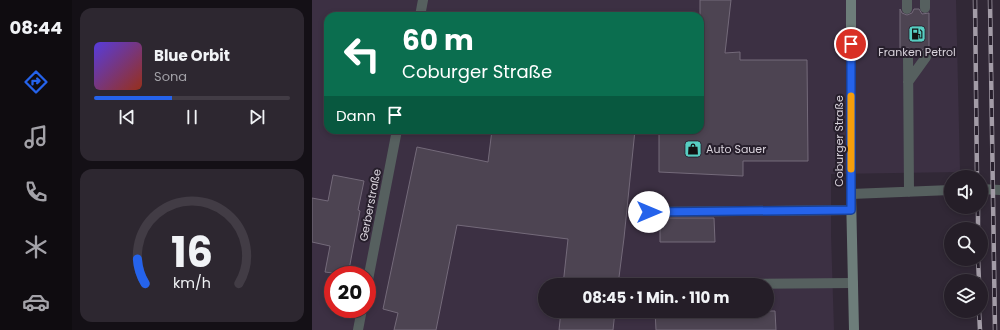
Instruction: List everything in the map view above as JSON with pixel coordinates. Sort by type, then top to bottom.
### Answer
[{"type":"street","points":[[421,12],[423,0]]},
{"type":"street","name":"Coburger Straße","points":[[851,0],[851,210],[854,330]]},
{"type":"street","points":[[908,54],[909,192]]},
{"type":"street","points":[[908,82],[926,57],[926,54]]},
{"type":"street","name":"Gerberstraße","points":[[371,266],[396,134]]},
{"type":"street","points":[[988,189],[1000,190]]},
{"type":"street","points":[[851,194],[944,190]]},
{"type":"street","points":[[649,212],[851,210]]},
{"type":"street","points":[[774,284],[853,283]]},
{"type":"street","points":[[358,330],[360,318]]},
{"type":"shaded area","points":[[312,0],[956,0],[960,170],[944,170],[944,172],[831,174],[834,330],[312,330]]},
{"type":"building","points":[[700,0],[731,0],[725,53],[740,52],[740,60],[807,60],[808,161],[743,161],[743,176],[659,172],[659,134],[704,134],[704,12],[700,12]]},
{"type":"building","points":[[900,9],[902,13],[907,15],[912,13],[914,9],[919,9],[922,14],[929,13],[929,49],[923,49],[920,54],[914,54],[913,50],[908,48],[904,49],[900,54]]},
{"type":"building","points":[[492,134],[635,134],[619,278],[564,278],[568,239],[457,225],[436,330],[394,330],[398,313],[383,309],[417,147],[488,162]]},
{"type":"building","points":[[333,175],[364,181],[350,266],[326,266],[330,246],[312,242],[312,198],[328,201]]},
{"type":"building","points":[[660,218],[714,218],[715,242],[660,242]]},
{"type":"building","points":[[775,311],[776,330],[656,330],[655,318],[774,318]]},
{"type":"building","points":[[560,318],[614,318],[613,330],[559,330]]},
{"type":"railway","points":[[975,0],[977,170]]},
{"type":"railway","points":[[990,0],[995,330]]},
{"type":"railway","points":[[978,214],[978,222]]},
{"type":"railway","points":[[978,266],[979,274]]},
{"type":"railway","points":[[979,318],[980,330]]},
{"type":"slow traffic","points":[[851,96],[851,169]]},
{"type":"place","name":"Franken Petrol","points":[[917,34]]},
{"type":"place","name":"Auto Sauer","points":[[693,149]]},
{"type":"route","points":[[649,212],[851,210],[851,44]]}]
